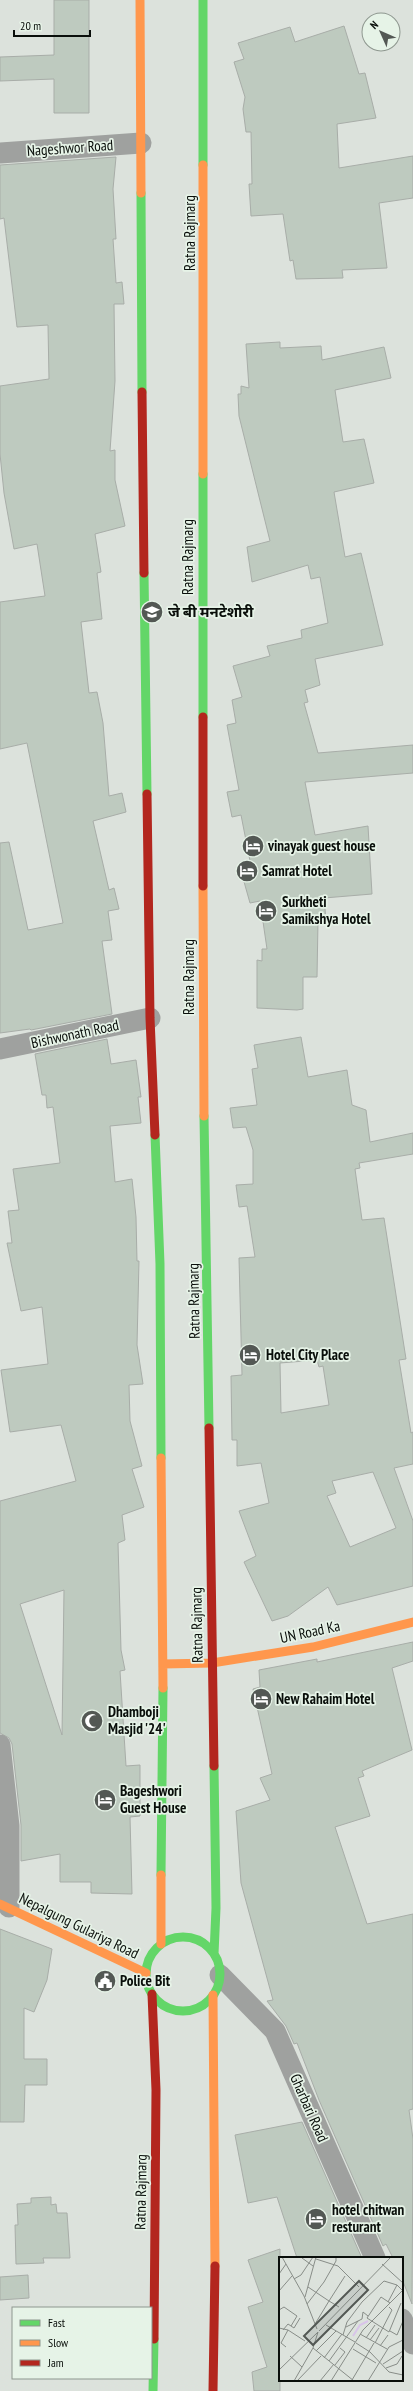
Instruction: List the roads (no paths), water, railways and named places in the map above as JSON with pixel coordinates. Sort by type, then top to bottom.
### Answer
[{"type":"main road","points":[[140,0],[150,1018],[160,1264],[163,1664],[161,1944]]},
{"type":"main road","name":"Ratna Rajmarg","points":[[203,0],[203,1017],[216,1908],[214,1954],[219,1964],[220,1975]]},
{"type":"main road","name":"UN Road Ka","points":[[163,1664],[212,1663],[313,1647],[413,1622]]},
{"type":"main road","name":"Nepalgung Gulariya Road","points":[[4,1906],[146,1973]]},
{"type":"main road","points":[[146,1973],[148,1962],[153,1952],[161,1944],[172,1938],[184,1937],[196,1939],[206,1945],[214,1954]]},
{"type":"main road","name":"Ratna Rajmarg","points":[[146,1973],[152,1994],[156,2090],[152,2391]]},
{"type":"main road","points":[[213,2391],[215,2230],[213,1995],[220,1975]]},
{"type":"main road","points":[[152,1994],[160,2003],[170,2009],[182,2011],[194,2009],[205,2004],[213,1995]]},
{"type":"street","name":"Nageshwor Road","points":[[0,153],[141,143]]},
{"type":"street","name":"Bishwonath Road","points":[[0,1049],[150,1018]]},
{"type":"street","points":[[0,1746],[8,1826],[4,1906]]},
{"type":"street","name":"Gharbari Road","points":[[220,1975],[276,2031],[375,2257]]},
{"type":"street","points":[[403,2321],[413,2344]]},
{"type":"place","name":"जे बी मनटेशोरी","points":[[152,612]]},
{"type":"place","name":"vinayak guest house","points":[[253,846]]},
{"type":"place","name":"Samrat Hotel","points":[[247,871]]},
{"type":"place","name":"Surkheti Samikshya Hotel","points":[[266,911]]},
{"type":"place","name":"Hotel City Place","points":[[250,1355]]},
{"type":"place","name":"New Rahaim Hotel","points":[[261,1699]]},
{"type":"place","name":"Dhamboji Masjid '24'","points":[[92,1721]]},
{"type":"place","name":"Bageshwori Guest House","points":[[105,1800]]},
{"type":"place","name":"Police Bit","points":[[105,1981]]},
{"type":"place","name":"hotel chitwan resturant","points":[[316,2219]]}]
